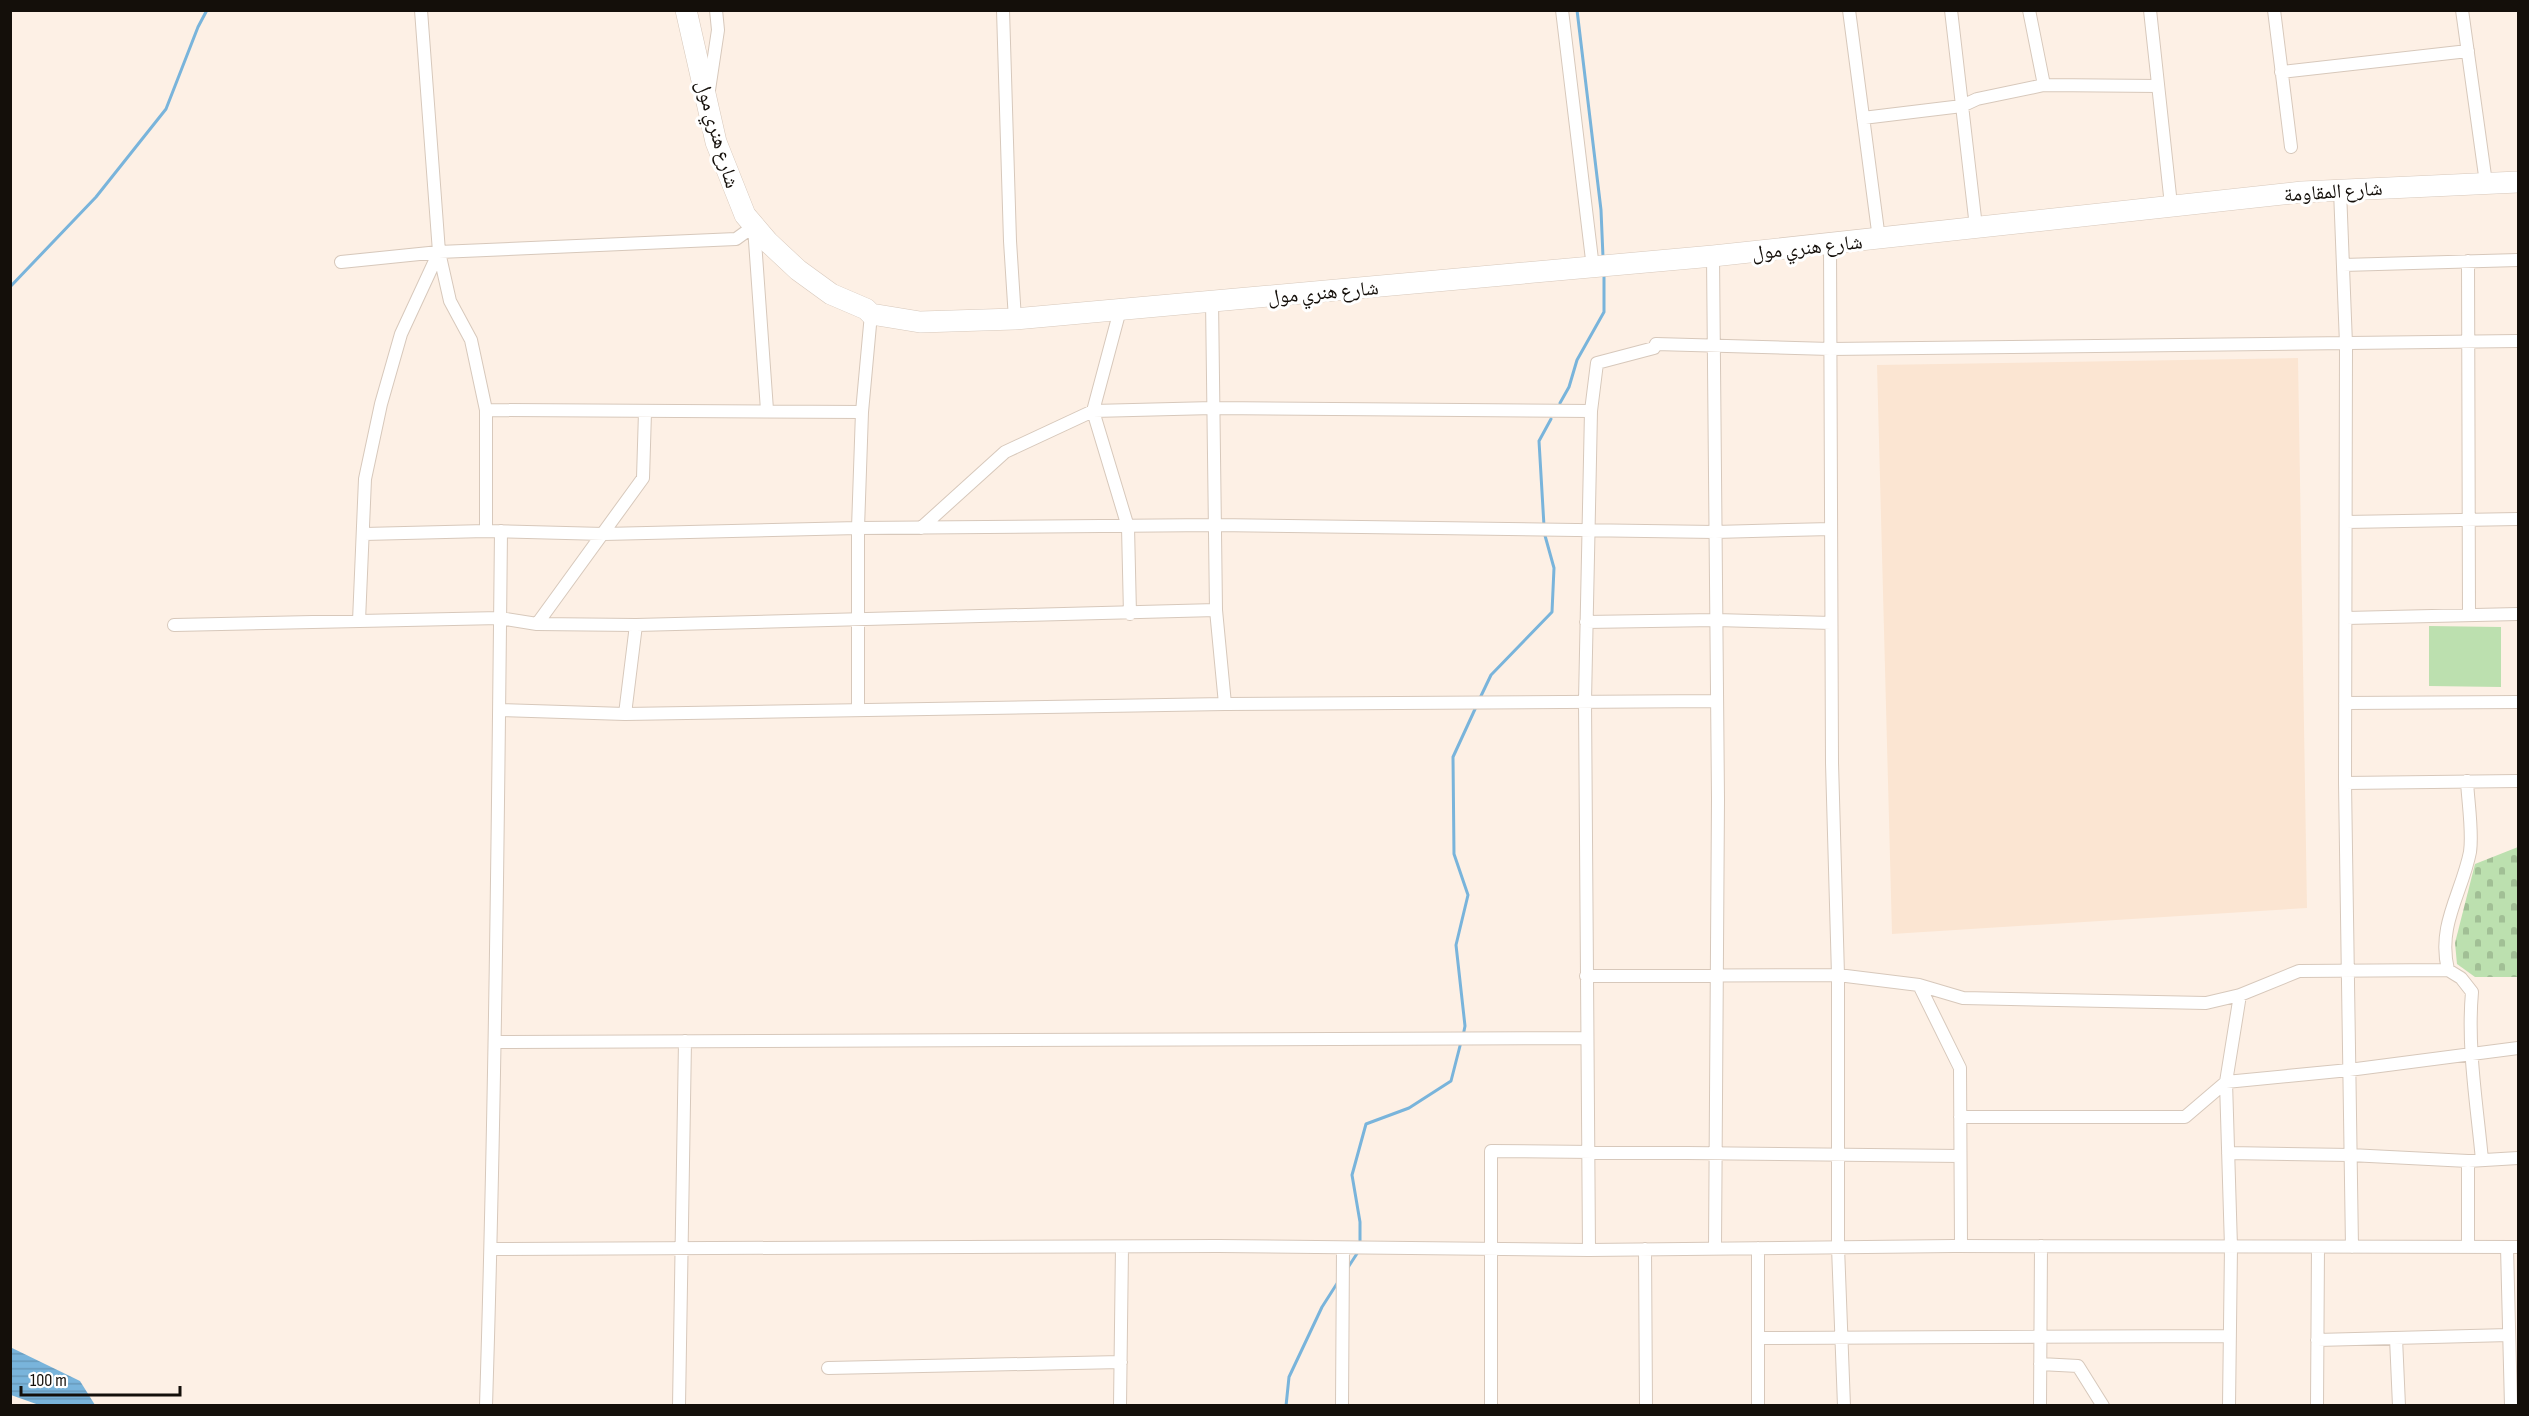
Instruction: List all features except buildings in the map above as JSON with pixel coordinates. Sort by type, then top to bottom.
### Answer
[{"type":"highway","name":"شارع هنري مول","points":[[686,10],[716,142],[745,215],[768,242],[798,270],[831,294],[866,309],[871,314],[920,322],[1015,319],[1593,268],[1879,239],[2149,208]]},
{"type":"highway","name":"شارع المقاومة","points":[[2149,208],[2340,190],[2518,182]]},
{"type":"street","points":[[421,10],[439,252],[450,301],[471,340],[486,410],[486,531]]},
{"type":"street","points":[[707,103],[718,30],[717,10]]},
{"type":"street","points":[[1003,10],[1010,241],[1015,319]]},
{"type":"street","points":[[1562,10],[1593,268]]},
{"type":"street","points":[[1849,10],[1879,239]]},
{"type":"street","points":[[1951,10],[1976,227]]},
{"type":"street","points":[[2028,10],[2044,85]]},
{"type":"street","points":[[2150,10],[2171,205]]},
{"type":"street","points":[[2274,10],[2291,147]]},
{"type":"street","points":[[2462,10],[2486,183]]},
{"type":"street","points":[[2281,72],[2468,51]]},
{"type":"street","points":[[1863,118],[1962,106],[1977,99],[2044,85],[2158,86]]},
{"type":"street","points":[[2340,190],[2346,344],[2345,783],[2352,1247]]},
{"type":"street","points":[[341,262],[439,252],[736,239],[754,226]]},
{"type":"street","points":[[754,226],[767,410]]},
{"type":"street","points":[[1830,244],[1832,763],[1838,975],[1838,1247],[1844,1406]]},
{"type":"street","points":[[359,621],[365,478],[381,404],[401,333],[439,252]]},
{"type":"street","points":[[1713,256],[1717,701],[1715,1248]]},
{"type":"street","points":[[2343,265],[2518,260]]},
{"type":"street","points":[[2468,261],[2469,615]]},
{"type":"street","points":[[1212,300],[1216,609],[1225,704]]},
{"type":"street","points":[[1120,310],[1093,411],[1128,527],[1130,614]]},
{"type":"street","points":[[858,710],[858,528],[862,412],[871,314]]},
{"type":"street","points":[[1589,1250],[1585,701],[1591,411],[1597,363],[1654,348],[1656,344],[1830,349],[2518,341]]},
{"type":"street","points":[[921,528],[1005,452],[1093,411],[1213,408],[1591,411]]},
{"type":"street","points":[[486,410],[862,412]]},
{"type":"street","points":[[537,624],[643,478],[645,412]]},
{"type":"street","points":[[2346,522],[2518,519]]},
{"type":"street","points":[[364,534],[486,531],[604,534],[858,528],[1215,525],[1715,532],[1831,529]]},
{"type":"street","points":[[486,1406],[495,1042],[501,531]]},
{"type":"street","points":[[174,625],[500,618],[537,624],[636,625],[858,618],[1130,614],[1216,609]]},
{"type":"street","points":[[2346,618],[2518,614]]},
{"type":"street","points":[[1586,622],[1716,620],[1831,623]]},
{"type":"street","points":[[625,714],[636,625]]},
{"type":"street","points":[[500,710],[625,714],[1225,704],[1717,701]]},
{"type":"street","points":[[2345,703],[2518,702]]},
{"type":"street","points":[[2345,783],[2518,781]]},
{"type":"street","points":[[2448,970],[2444,954],[2448,923],[2470,851],[2467,782]]},
{"type":"street","points":[[1586,976],[1838,975],[1919,985],[1963,998],[2206,1003],[2240,994],[2299,971],[2448,970],[2461,978],[2472,992],[2472,1054],[2482,1160]]},
{"type":"street","points":[[1919,985],[1960,1068],[1961,1246]]},
{"type":"street","points":[[2229,1406],[2231,1247],[2226,1082],[2240,994]]},
{"type":"street","points":[[495,1042],[1587,1038]]},
{"type":"street","points":[[679,1406],[685,1041]]},
{"type":"street","points":[[1960,1117],[2185,1117],[2226,1082],[2349,1071],[2518,1047]]},
{"type":"street","points":[[1491,1406],[1491,1151],[1960,1156]]},
{"type":"street","points":[[2228,1153],[2350,1155],[2468,1161],[2518,1158]]},
{"type":"street","points":[[2468,1161],[2468,1247]]},
{"type":"street","points":[[491,1249],[1122,1247],[1589,1250],[1961,1246],[2513,1247],[2509,1335],[2511,1406]]},
{"type":"street","points":[[2040,1406],[2041,1246]]},
{"type":"street","points":[[1120,1406],[1122,1247]]},
{"type":"street","points":[[2317,1406],[2318,1247]]},
{"type":"street","points":[[1342,1406],[1343,1248]]},
{"type":"street","points":[[1758,1248],[1758,1406]]},
{"type":"street","points":[[1645,1249],[1646,1406]]},
{"type":"street","points":[[2317,1340],[2509,1335]]},
{"type":"street","points":[[1758,1338],[2230,1336]]},
{"type":"street","points":[[2396,1338],[2399,1406]]},
{"type":"street","points":[[828,1368],[1121,1362]]},
{"type":"street","points":[[2040,1364],[2078,1366],[2103,1406]]},
{"type":"shaded area","points":[[2298,358],[2307,908],[1892,934],[1877,365]]},
{"type":"green space","points":[[2429,626],[2501,627],[2501,687],[2429,686]]},
{"type":"green space","points":[[2518,847],[2518,977],[2475,977],[2457,964],[2455,943],[2475,864]]},
{"type":"water","points":[[10,1347],[80,1381],[95,1405],[39,1405],[11,1395]]},
{"type":"waterway","points":[[10,287],[96,197],[166,109],[198,27],[207,10]]},
{"type":"waterway","points":[[1577,10],[1601,210],[1603,257]]},
{"type":"waterway","points":[[1560,403],[1569,387],[1577,360],[1604,312],[1604,277]]},
{"type":"waterway","points":[[1544,526],[1539,441],[1551,419]]},
{"type":"waterway","points":[[1480,698],[1491,675],[1552,612],[1554,568],[1544,532]]},
{"type":"waterway","points":[[1463,1036],[1465,1026],[1456,945],[1468,895],[1454,854],[1453,757],[1476,707]]},
{"type":"waterway","points":[[1360,1243],[1360,1222],[1352,1175],[1366,1124],[1409,1108],[1451,1081],[1461,1042]]},
{"type":"waterway","points":[[1347,1269],[1358,1252]]},
{"type":"waterway","points":[[1286,1406],[1289,1377],[1322,1307],[1338,1282]]}]
